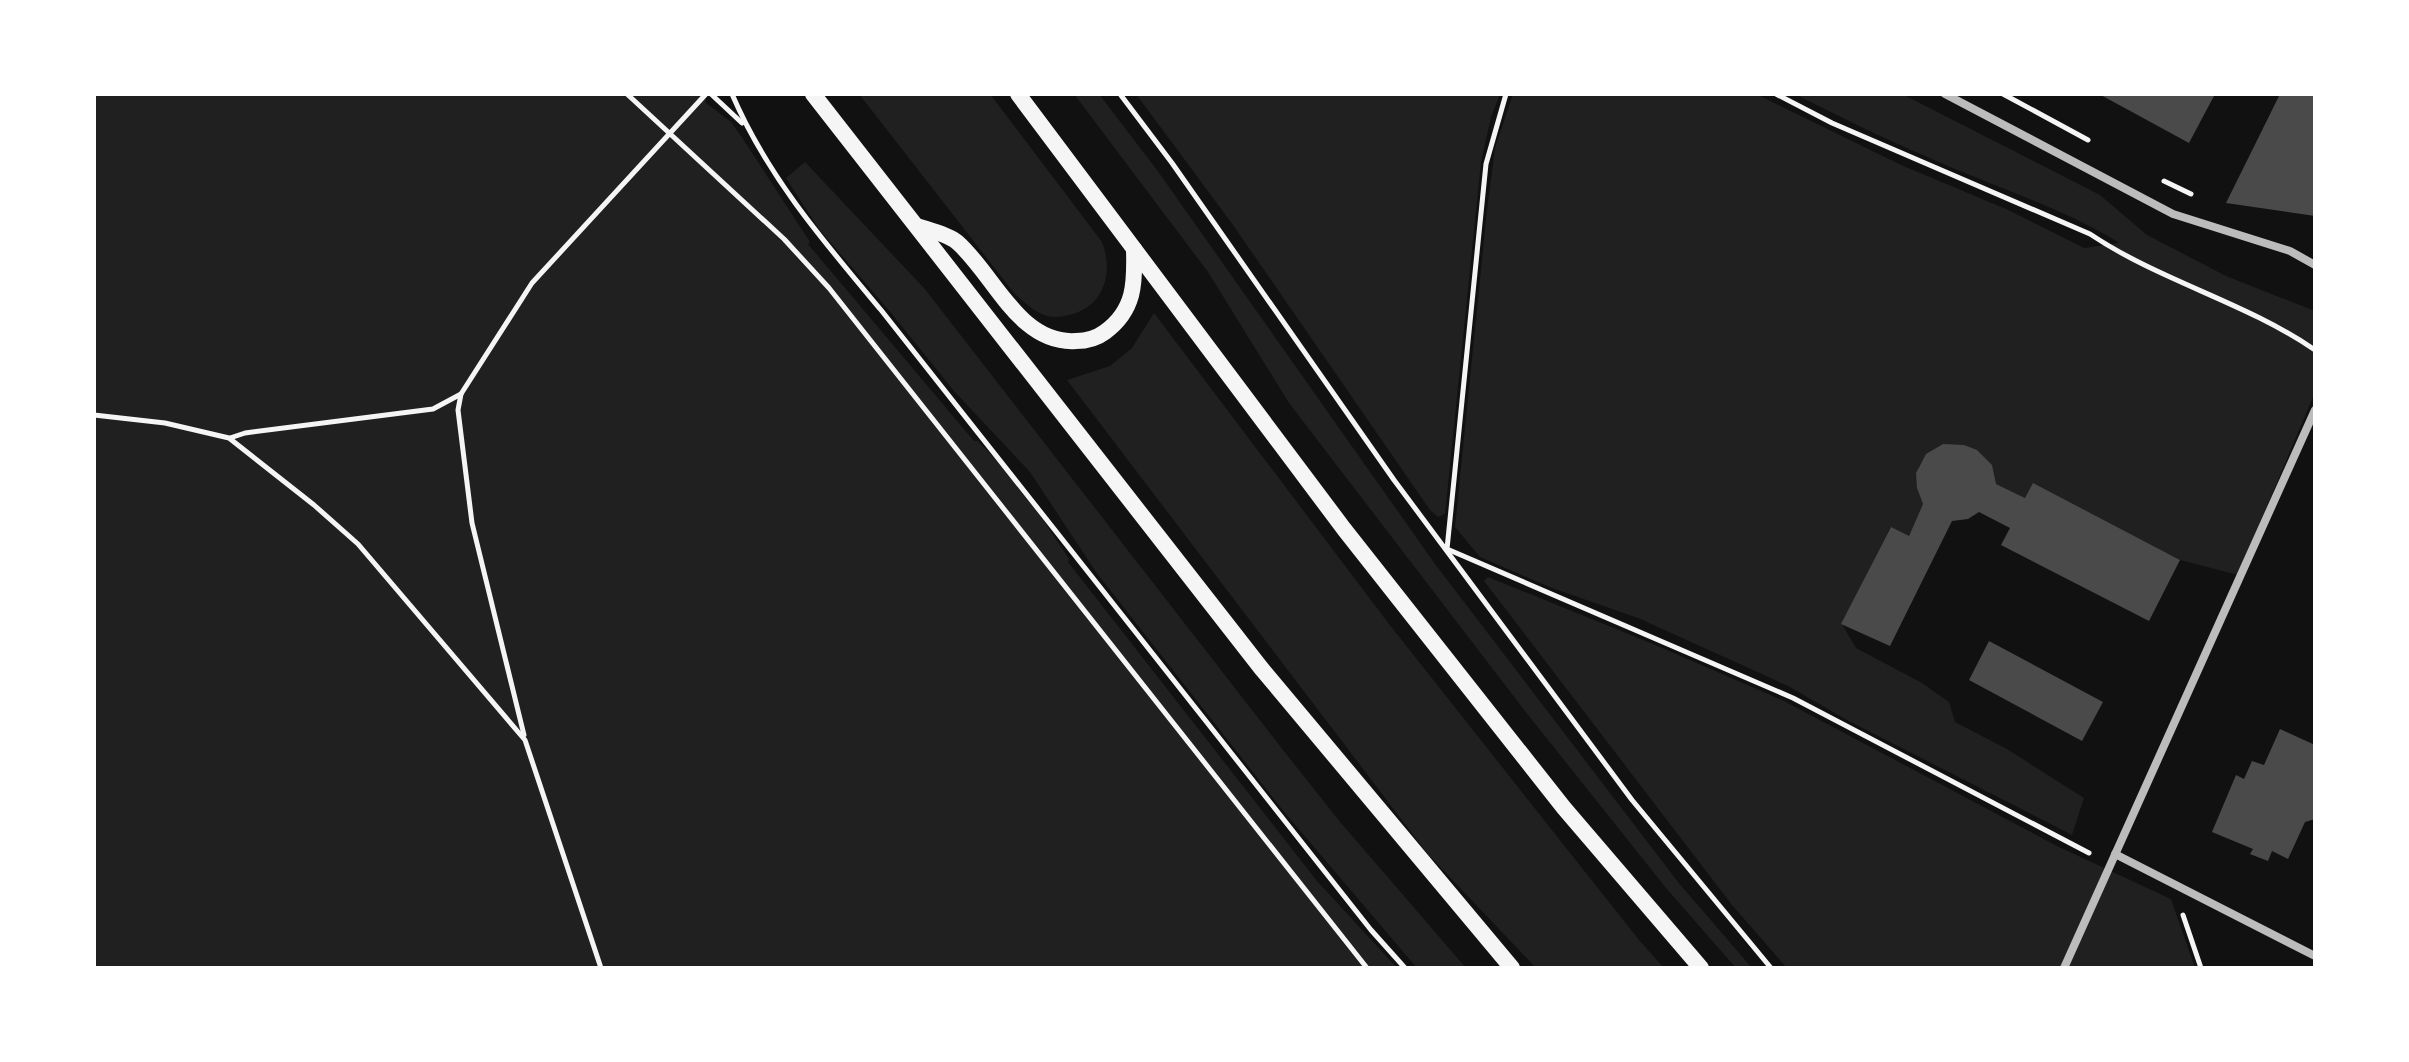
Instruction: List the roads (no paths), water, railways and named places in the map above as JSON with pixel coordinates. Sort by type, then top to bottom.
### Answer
[{"type":"main road","points":[[813,94],[1261,668],[1512,968]]},
{"type":"main road","points":[[1018,94],[1353,541],[1564,808],[1701,968]]},
{"type":"main road","points":[[915,225],[955,241],[1026,324],[1063,342],[1082,341],[1101,335],[1122,318],[1135,285],[1134,249]]},
{"type":"street","points":[[1945,94],[2173,214],[2290,251],[2315,265]]},
{"type":"street","points":[[2064,968],[2315,410]]},
{"type":"street","points":[[2115,854],[2315,956]]}]
